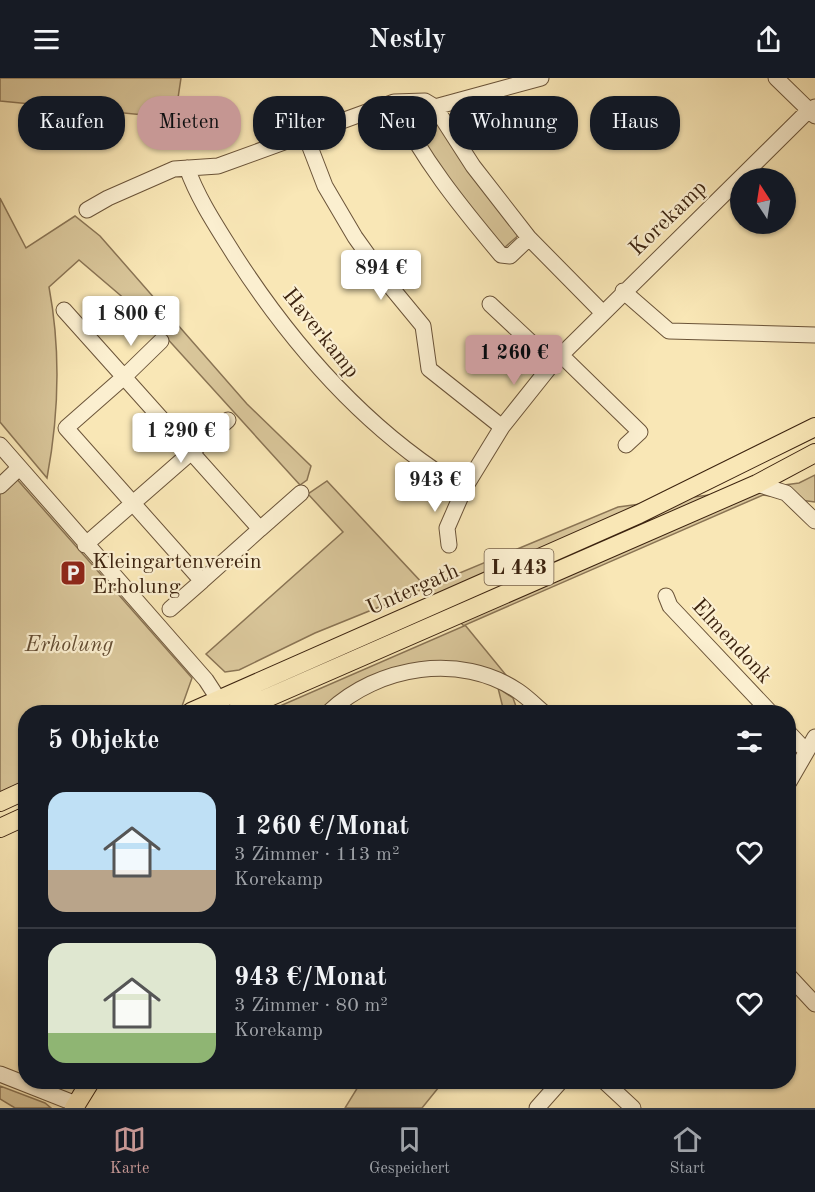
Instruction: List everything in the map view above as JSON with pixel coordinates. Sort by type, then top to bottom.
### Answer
[{"type":"main road","name":"Untergath","points":[[226,705],[639,514],[815,427]]},
{"type":"main road","name":"Untergath","points":[[251,705],[758,484],[815,453]]},
{"type":"main road","points":[[0,802],[18,794]]},
{"type":"main road","points":[[0,828],[18,820]]},
{"type":"main road","points":[[75,1106],[86,1089]]},
{"type":"street","points":[[437,106],[541,78]]},
{"type":"street","points":[[776,78],[813,111]]},
{"type":"street","points":[[437,110],[473,166],[529,238],[602,312]]},
{"type":"street","name":"Korekamp","points":[[449,545],[447,528],[464,489],[502,427],[556,358],[623,291],[813,111]]},
{"type":"street","points":[[87,210],[127,189],[174,169],[218,166],[262,150]]},
{"type":"street","points":[[311,150],[325,186],[355,237],[390,286],[423,326],[429,369],[502,427]]},
{"type":"street","points":[[420,150],[445,188],[501,255],[510,256],[529,238]]},
{"type":"street","name":"Haverkamp","points":[[187,168],[193,186],[246,272],[290,334],[337,388],[403,448],[464,489]]},
{"type":"street","points":[[623,291],[669,331],[815,335]]},
{"type":"street","points":[[490,304],[640,432],[626,446]]},
{"type":"street","points":[[64,310],[260,529]]},
{"type":"street","points":[[161,341],[66,428],[202,581]]},
{"type":"street","points":[[85,545],[193,453],[228,420]]},
{"type":"street","points":[[0,444],[85,545],[206,680],[223,705]]},
{"type":"street","points":[[0,486],[19,468]]},
{"type":"street","points":[[758,484],[786,493],[813,514]]},
{"type":"street","points":[[170,609],[301,494]]},
{"type":"street","name":"Elmendonk","points":[[666,596],[670,606],[763,705]]},
{"type":"street","points":[[338,705],[364,686],[387,676],[433,668],[484,675],[518,690],[535,705]]},
{"type":"street","points":[[796,736],[812,742],[796,770]]},
{"type":"street","points":[[796,984],[815,1004]]},
{"type":"street","points":[[0,1074],[18,1082]]},
{"type":"street","points":[[35,1089],[75,1106]]},
{"type":"street","points":[[537,1108],[554,1089]]},
{"type":"street","points":[[613,1089],[633,1108]]},
{"type":"green space","points":[[0,78],[181,78],[178,96],[137,96],[137,114],[125,113],[125,96],[18,96],[18,103],[0,101]]},
{"type":"green space","points":[[437,120],[449,136],[449,150],[459,150],[520,234],[503,249],[451,189],[427,150],[437,150]]},
{"type":"green space","points":[[0,198],[26,248],[75,216],[100,236],[247,404],[311,466],[307,480],[300,485],[154,324],[79,260],[49,287],[57,359],[57,383],[54,430],[47,478],[0,422]]},
{"type":"green space","points":[[815,475],[815,502],[763,495],[465,625],[506,675],[465,665],[428,662],[410,664],[372,676],[352,686],[328,705],[282,705],[464,626],[426,588],[315,633],[239,670],[225,672],[206,654],[343,532],[308,494],[327,481],[426,587],[618,507],[799,483]]},
{"type":"green space","name":"Erholung","points":[[15,477],[192,678],[182,705],[18,705],[18,787],[0,796],[0,491]]},
{"type":"green space","points":[[498,688],[513,698],[516,705],[502,705]]},
{"type":"green space","points":[[0,1086],[45,1103],[51,1108],[15,1108],[0,1099]]},
{"type":"green space","points":[[357,1089],[437,1089],[422,1108],[345,1108]]},
{"type":"place","name":"Kleingartenverein Erholung","points":[[73,573]]}]
